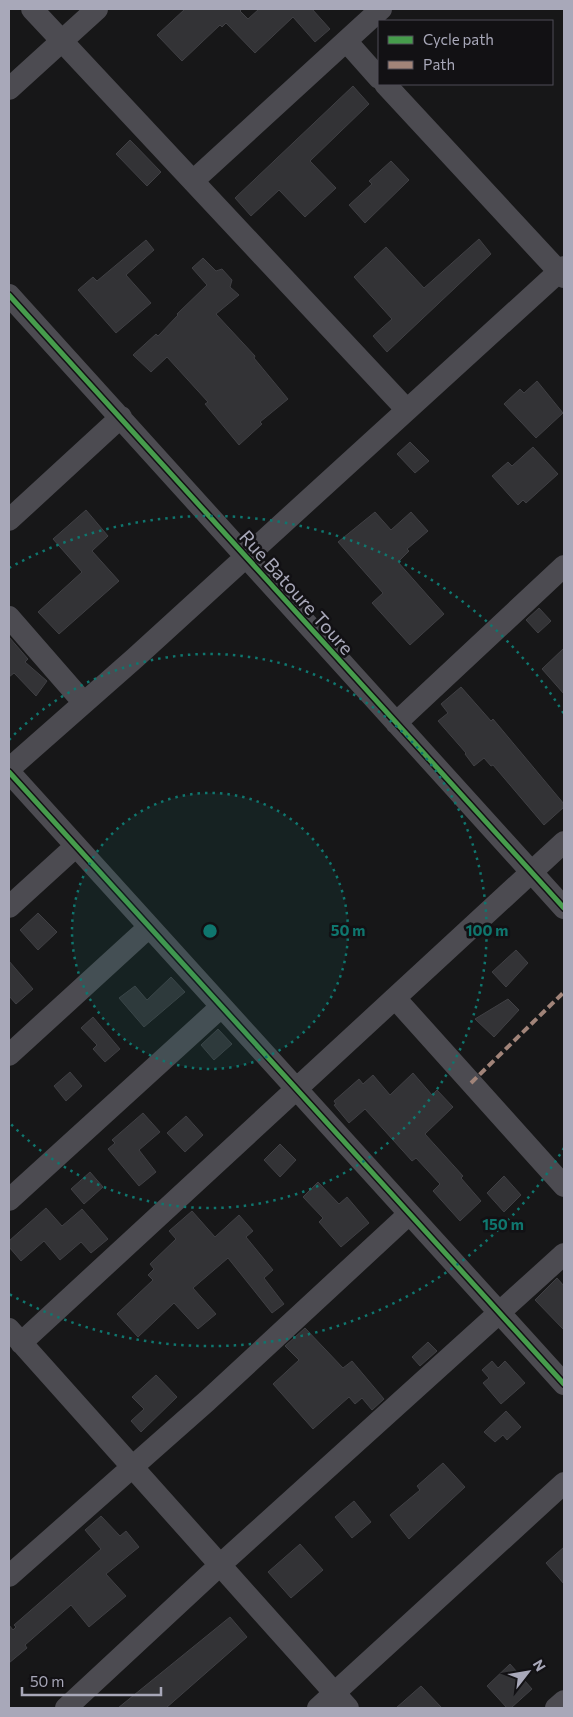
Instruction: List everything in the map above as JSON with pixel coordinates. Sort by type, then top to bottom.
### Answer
[{"type":"street","points":[[32,9],[406,410]]},
{"type":"street","points":[[9,89],[96,9]]},
{"type":"street","points":[[193,181],[381,9]]},
{"type":"street","points":[[346,42],[378,77]]},
{"type":"street","points":[[386,85],[563,272],[406,410],[9,771],[221,1007],[349,1145],[409,1214],[501,1312],[564,1384]]},
{"type":"street","name":"Rue Batoure Toure","points":[[9,295],[122,418],[245,558],[564,908]]},
{"type":"street","points":[[9,520],[122,418]]},
{"type":"street","points":[[396,723],[564,566]]},
{"type":"street","points":[[9,617],[84,703]]},
{"type":"street","points":[[341,1701],[15,1336],[296,1089],[564,842]]},
{"type":"street","points":[[9,907],[76,846]]},
{"type":"street","points":[[9,1055],[149,927]]},
{"type":"street","points":[[395,998],[564,1186]]},
{"type":"street","points":[[9,1200],[221,1007]]},
{"type":"street","points":[[9,1576],[133,1468],[409,1214]]},
{"type":"street","points":[[66,1708],[220,1565],[564,1254]]},
{"type":"street","points":[[318,1708],[341,1701],[564,1483]]},
{"type":"street","points":[[556,1708],[564,1701]]},
{"type":"building","points":[[185,9],[242,9],[240,11],[248,19],[259,9],[312,9],[330,29],[315,42],[293,17],[255,53],[226,23],[222,27],[220,25],[182,61],[157,35]]},
{"type":"building","points":[[353,86],[369,104],[310,161],[336,188],[305,217],[279,190],[251,216],[235,198]]},
{"type":"building","points":[[130,140],[161,172],[147,186],[116,154]]},
{"type":"building","points":[[391,161],[409,180],[365,223],[349,205],[372,184],[369,181]]},
{"type":"building","points":[[479,239],[491,254],[387,352],[373,336],[392,319],[354,277],[386,247],[424,288]]},
{"type":"building","points":[[146,240],[154,250],[126,275],[151,303],[116,333],[78,290],[93,277],[97,281]]},
{"type":"building","points":[[203,258],[216,271],[222,269],[232,280],[230,287],[239,295],[216,314],[255,356],[254,358],[288,399],[260,422],[262,424],[239,445],[205,404],[208,402],[167,357],[151,372],[133,355],[156,334],[158,336],[177,314],[207,285],[192,268]]},
{"type":"building","points":[[537,381],[563,413],[536,438],[504,404],[520,389],[524,393]]},
{"type":"building","points":[[410,442],[429,461],[415,473],[397,454]]},
{"type":"building","points":[[533,447],[558,474],[526,503],[523,500],[518,505],[492,476],[508,462],[512,466]]},
{"type":"building","points":[[86,510],[108,536],[92,551],[119,581],[59,634],[38,612],[82,572],[53,539]]},
{"type":"building","points":[[375,512],[391,530],[411,512],[428,531],[407,549],[409,551],[398,562],[444,614],[410,645],[372,603],[383,593],[338,542]]},
{"type":"building","points":[[539,608],[551,621],[538,633],[526,620]]},
{"type":"building","points":[[9,637],[28,659],[25,662],[47,681],[36,696],[14,673],[9,677]]},
{"type":"building","points":[[564,648],[564,694],[542,669]]},
{"type":"building","points":[[461,687],[491,721],[493,719],[564,804],[564,807],[544,825],[493,765],[491,766],[484,758],[474,766],[466,753],[438,721],[448,713],[441,704]]},
{"type":"building","points":[[38,913],[57,932],[38,950],[20,930]]},
{"type":"building","points":[[516,950],[528,963],[506,987],[492,972]]},
{"type":"building","points":[[9,961],[33,989],[16,1004],[9,996]]},
{"type":"building","points":[[171,977],[185,992],[144,1027],[119,998],[135,986],[147,1000]]},
{"type":"building","points":[[508,999],[519,1010],[494,1037],[475,1019]]},
{"type":"building","points":[[93,1017],[120,1049],[105,1062],[93,1049],[97,1045],[81,1028]]},
{"type":"building","points":[[218,1029],[232,1044],[214,1060],[201,1045]]},
{"type":"building","points":[[70,1072],[82,1086],[66,1101],[54,1086]]},
{"type":"building","points":[[413,1073],[432,1095],[437,1090],[453,1107],[425,1134],[463,1176],[461,1178],[481,1201],[460,1221],[433,1191],[440,1184],[416,1158],[412,1161],[365,1109],[349,1123],[334,1105],[336,1104],[334,1101],[359,1079],[363,1084],[373,1075],[390,1095]]},
{"type":"building","points":[[143,1113],[160,1132],[139,1150],[156,1172],[139,1186],[108,1149],[115,1143],[112,1140]]},
{"type":"building","points":[[186,1116],[203,1135],[185,1152],[167,1133]]},
{"type":"building","points":[[280,1144],[296,1160],[280,1177],[264,1160]]},
{"type":"building","points":[[90,1172],[103,1187],[84,1204],[71,1189]]},
{"type":"building","points":[[504,1176],[521,1195],[504,1212],[487,1193]]},
{"type":"building","points":[[318,1182],[339,1204],[347,1197],[369,1223],[341,1247],[319,1222],[323,1218],[303,1197]]},
{"type":"building","points":[[46,1208],[62,1226],[82,1209],[108,1239],[91,1253],[81,1242],[60,1260],[44,1241],[21,1261],[9,1247],[9,1241]]},
{"type":"building","points":[[192,1211],[215,1237],[239,1215],[253,1231],[246,1237],[273,1270],[264,1278],[284,1304],[272,1313],[228,1258],[193,1288],[216,1314],[198,1329],[174,1303],[138,1337],[117,1314],[153,1280],[148,1275],[154,1269],[150,1264],[176,1239],[169,1231]]},
{"type":"building","points":[[557,1278],[564,1286],[564,1330],[535,1300]]},
{"type":"building","points":[[305,1328],[343,1368],[352,1361],[384,1399],[372,1410],[362,1398],[355,1404],[349,1397],[313,1429],[273,1384],[299,1360],[285,1346]]},
{"type":"building","points":[[428,1342],[437,1351],[420,1366],[412,1357]]},
{"type":"building","points":[[492,1361],[498,1368],[505,1361],[525,1383],[501,1404],[483,1383],[489,1378],[482,1370]]},
{"type":"building","points":[[156,1375],[177,1397],[141,1432],[131,1421],[144,1409],[132,1397]]},
{"type":"building","points":[[506,1411],[521,1427],[507,1440],[503,1435],[495,1442],[484,1432]]},
{"type":"building","points":[[443,1463],[465,1487],[409,1539],[390,1515],[420,1490],[417,1486]]},
{"type":"building","points":[[354,1501],[371,1522],[352,1538],[335,1517]]},
{"type":"building","points":[[101,1516],[120,1536],[126,1531],[139,1547],[106,1574],[126,1596],[89,1627],[71,1605],[25,1645],[27,1648],[9,1663],[9,1625],[13,1630],[16,1627],[14,1625],[101,1549],[85,1530]]},
{"type":"building","points":[[300,1544],[323,1570],[291,1598],[268,1572]]},
{"type":"building","points":[[564,1547],[564,1584],[546,1563]]},
{"type":"building","points":[[230,1617],[247,1637],[166,1708],[118,1708]]},
{"type":"building","points":[[510,1664],[532,1689],[511,1708],[507,1708],[487,1686]]},
{"type":"building","points":[[421,1686],[442,1708],[396,1708]]},
{"type":"marked path","points":[[471,1083],[564,992]]},
{"type":"cycle path","points":[[9,295],[564,908]]},
{"type":"cycle path","points":[[9,772],[564,1384]]}]
